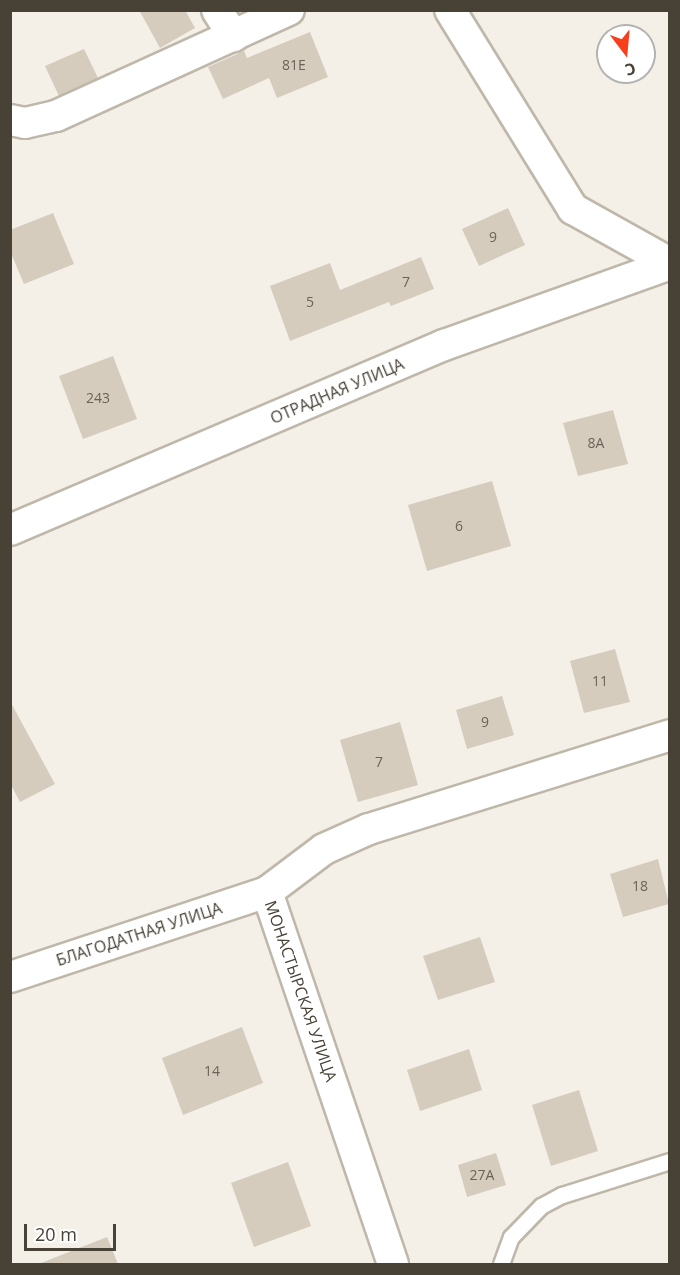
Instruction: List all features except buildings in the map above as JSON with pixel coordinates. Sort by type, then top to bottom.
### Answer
[{"type":"street","points":[[217,10],[233,36]]},
{"type":"street","points":[[10,120],[25,123],[56,116],[289,10]]},
{"type":"street","points":[[450,10],[573,209],[669,263]]},
{"type":"street","name":"ОТРАДНАЯ УЛИЦА","points":[[10,530],[444,345],[669,263]]},
{"type":"street","name":"МОНАСТЫРСКАЯ УЛИЦА","points":[[393,1264],[267,892],[324,849],[369,829],[669,735]]},
{"type":"street","name":"БЛАГОДАТНАЯ УЛИЦА","points":[[10,977],[267,892]]},
{"type":"lane","points":[[501,1264],[511,1237],[542,1206],[562,1195],[669,1161]]}]
